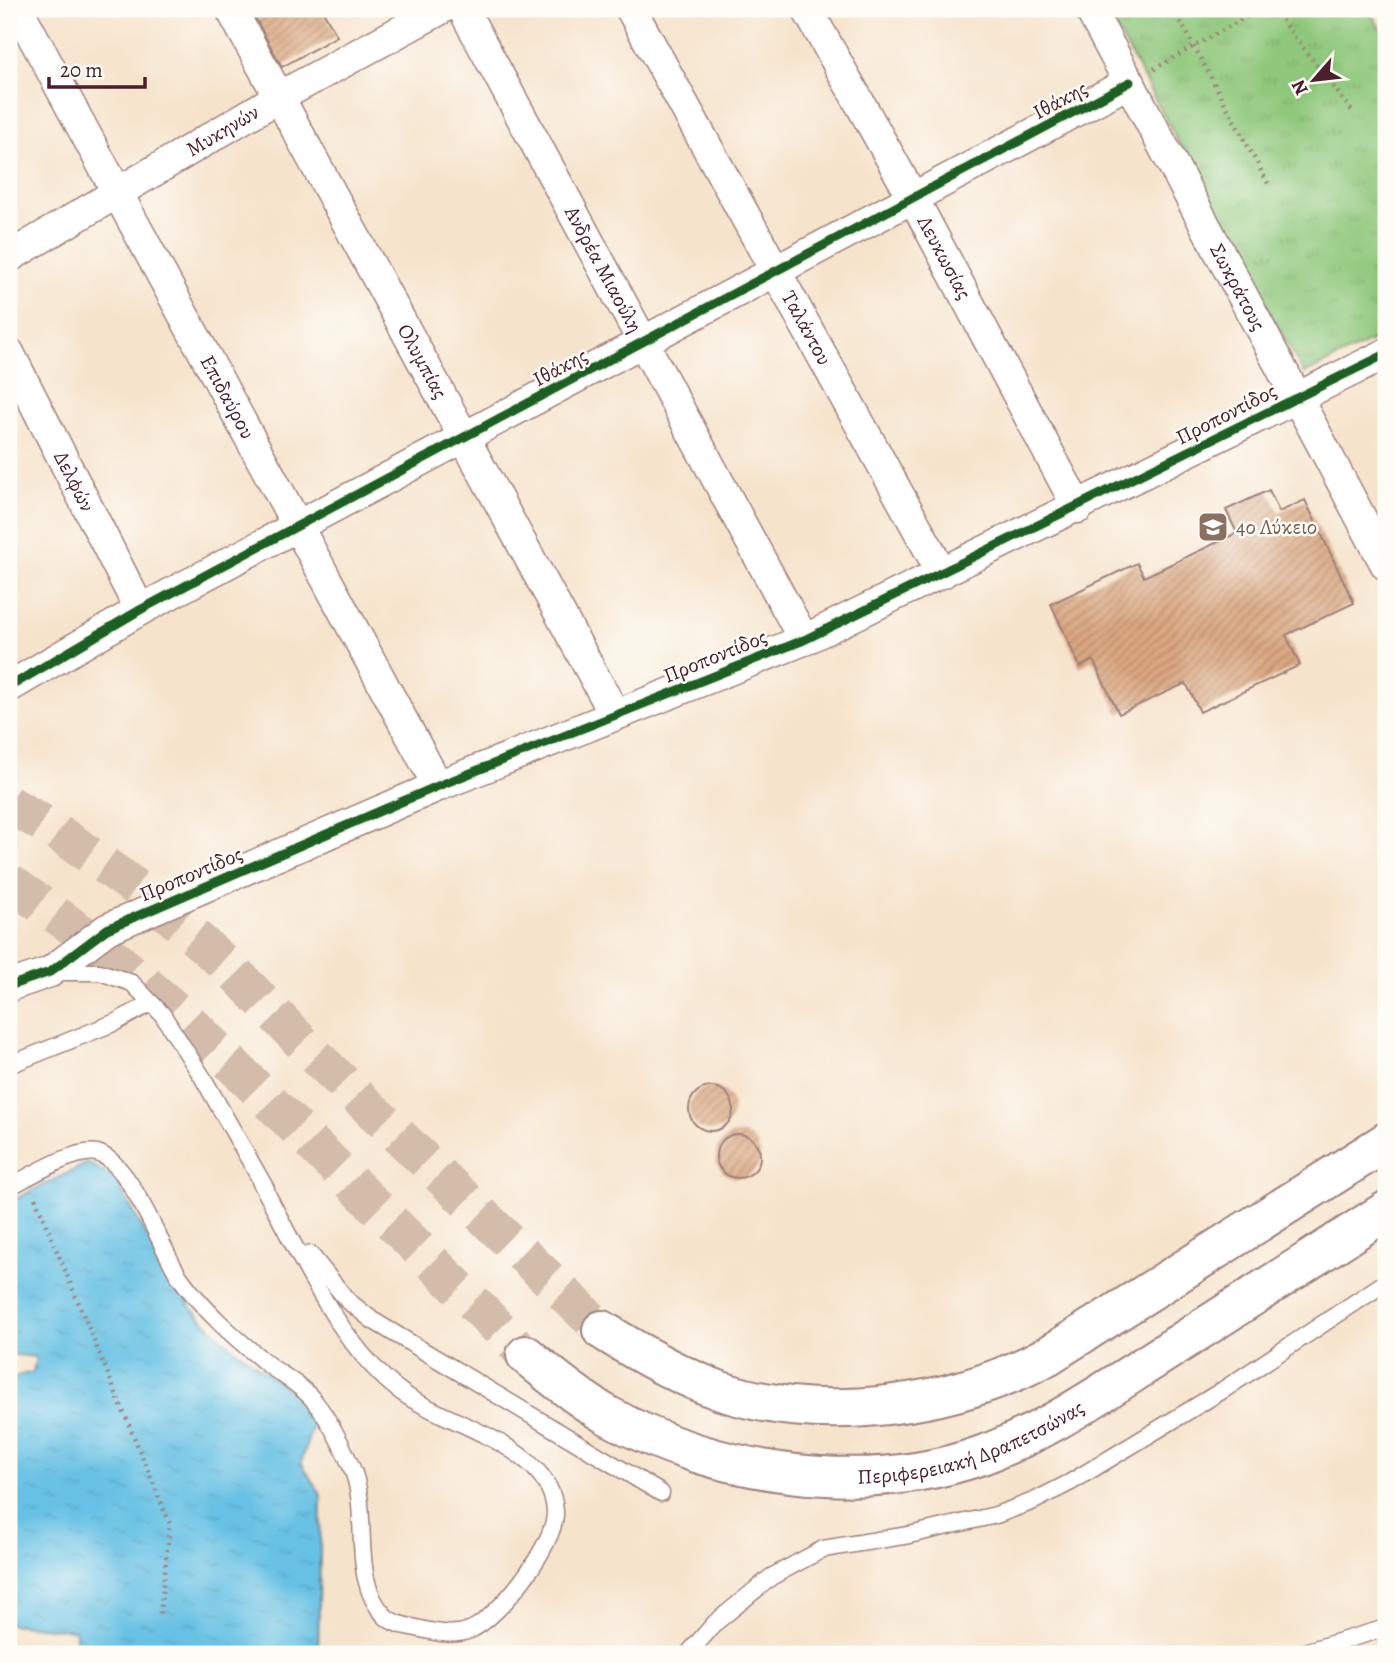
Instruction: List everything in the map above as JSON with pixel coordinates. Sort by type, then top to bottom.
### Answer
[{"type":"main road","points":[[602,1330],[642,1356],[723,1392],[806,1407],[857,1408],[905,1403],[957,1392],[998,1379],[1049,1355],[1386,1142]]},
{"type":"main road","name":"Περιφερειακή Δραπετσώνας","points":[[526,1356],[608,1415],[708,1457],[802,1475],[911,1471],[980,1456],[1052,1424],[1386,1211]]},
{"type":"street","name":"Επιδαύρου","points":[[18,9],[438,786]]},
{"type":"street","name":"Ολυμπίας","points":[[231,9],[615,715]]},
{"type":"street","name":"Μυκηνών","points":[[9,257],[279,97],[441,9]]},
{"type":"street","name":"Ανδρέα Μιαούλη","points":[[463,9],[804,640]]},
{"type":"street","name":"Ταλάντου","points":[[631,9],[942,573]]},
{"type":"street","name":"Λευκωσίας","points":[[807,9],[913,198],[1078,508]]},
{"type":"street","name":"Σωκράτους","points":[[1090,9],[1299,397],[1386,565]]},
{"type":"street","name":"Ιθάκης","points":[[9,687],[140,610],[1130,82]]},
{"type":"street","name":"Δελφών","points":[[9,353],[140,610]]},
{"type":"street","name":"Προποντίδος","points":[[9,986],[50,972],[107,929],[438,786],[804,640],[1078,508],[1386,354]]},
{"type":"lane","points":[[9,1187],[76,1155],[96,1153],[115,1164],[178,1274],[208,1313],[313,1398],[338,1438],[354,1471],[361,1509],[367,1583],[374,1603],[389,1620],[413,1628],[454,1634],[468,1631],[496,1610],[548,1540],[555,1512],[547,1485],[516,1452],[409,1398],[390,1384],[339,1322],[203,1078],[162,1014],[132,983],[100,972],[50,972]]},
{"type":"lane","points":[[9,1065],[116,1022],[151,1003]]},
{"type":"lane","points":[[260,1181],[326,1277],[372,1320],[414,1348],[661,1493]]},
{"type":"lane","points":[[688,1654],[715,1623],[771,1577],[823,1549],[909,1535],[996,1515],[1034,1501],[1072,1482],[1223,1390],[1386,1282]]},
{"type":"lane","points":[[1297,1654],[1386,1628]]},
{"type":"path","points":[[1174,9],[1270,187]]},
{"type":"path","points":[[1130,82],[1260,9]]},
{"type":"path","points":[[1273,9],[1353,111]]},
{"type":"path","points":[[32,1191],[170,1524],[160,1614]]},
{"type":"green space","points":[[1106,9],[1368,9],[1386,37],[1386,334],[1304,374]]},
{"type":"water","points":[[88,1163],[115,1178],[153,1248],[192,1308],[222,1339],[297,1396],[313,1423],[301,1463],[321,1495],[318,1654],[79,1654],[75,1630],[9,1624],[9,1378],[33,1372],[36,1357],[9,1354],[9,1202]]},
{"type":"building","points":[[250,9],[322,9],[337,36],[282,67]]},
{"type":"building","points":[[1269,490],[1279,512],[1305,500],[1354,603],[1286,635],[1300,665],[1200,712],[1186,683],[1119,714],[1093,660],[1080,667],[1051,604],[1137,563],[1144,577],[1237,533],[1226,510]]},
{"type":"building","points":[[711,1087],[727,1093],[733,1109],[727,1125],[711,1131],[695,1125],[689,1109],[695,1093]]},
{"type":"building","points":[[738,1134],[747,1135],[754,1140],[759,1147],[759,1165],[754,1172],[747,1177],[738,1178],[729,1177],[722,1172],[717,1165],[716,1156],[717,1147],[722,1140],[729,1135]]},
{"type":"tunnel","points":[[9,804],[54,830],[147,895],[232,970],[311,1052],[602,1330]]},
{"type":"tunnel","points":[[9,882],[100,946],[185,1018],[526,1355]]},
{"type":"cycle path","points":[[9,687],[140,610],[1130,82]]},
{"type":"cycle path","points":[[9,986],[50,972],[107,929],[438,786],[804,640],[1386,354]]},
{"type":"place","name":"4ο Λύκειο","points":[[1213,527]]}]
